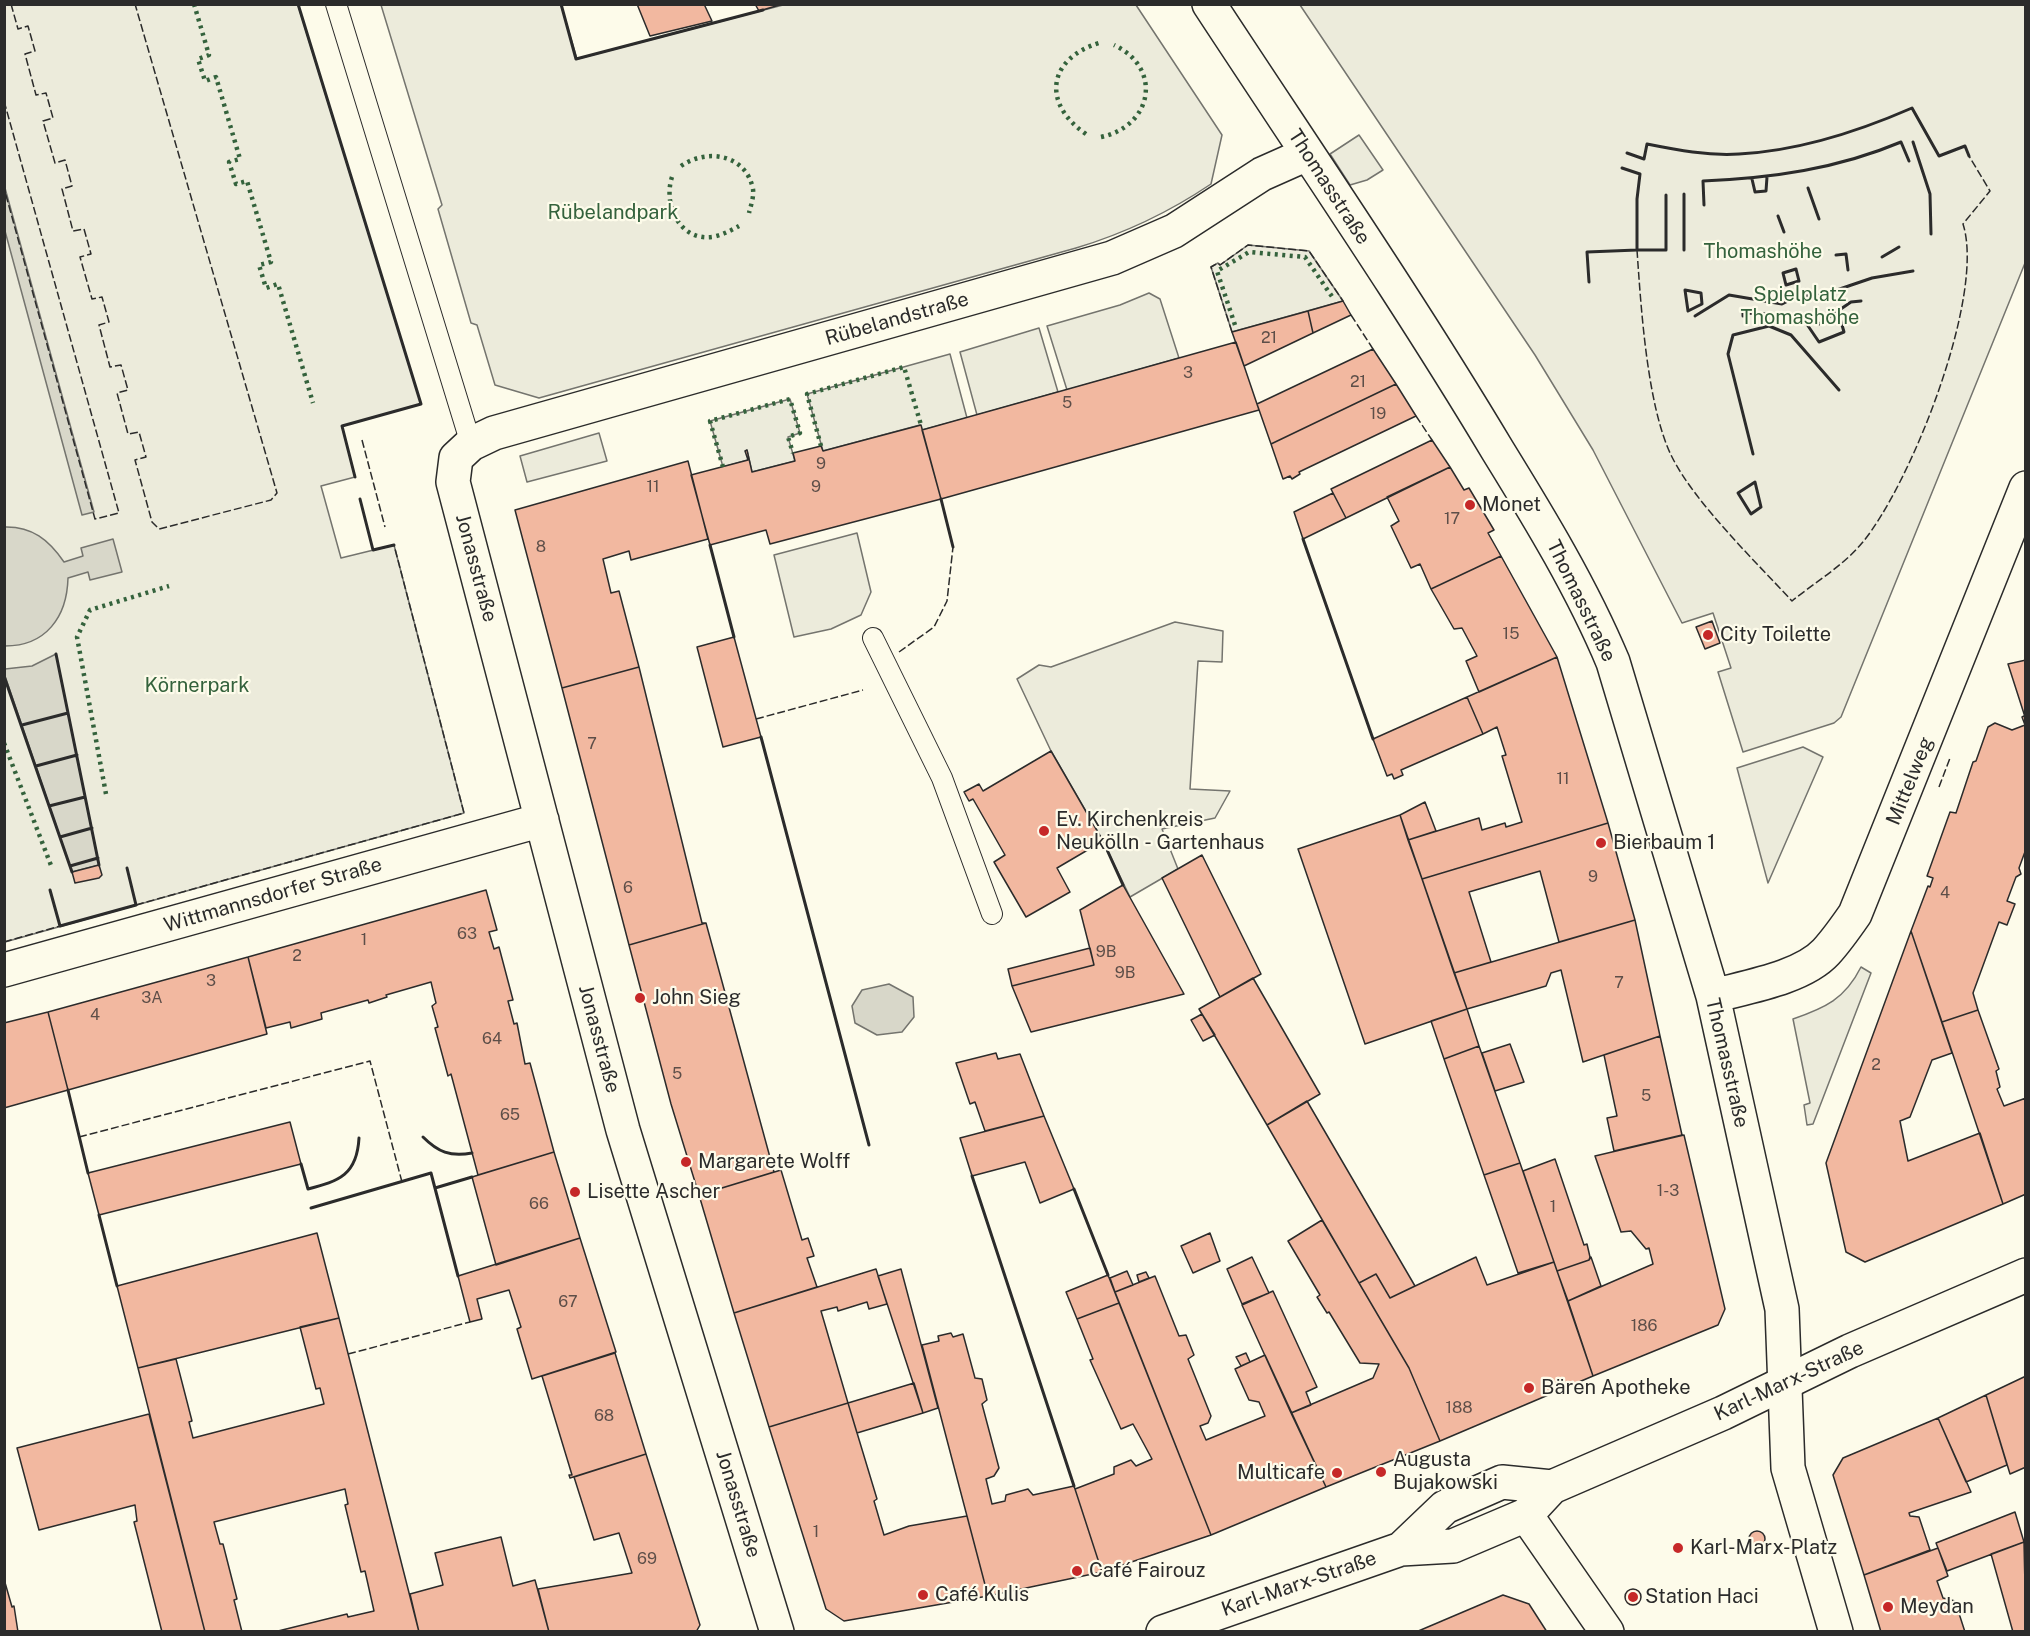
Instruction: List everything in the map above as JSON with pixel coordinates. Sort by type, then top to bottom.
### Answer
[{"type":"street","name":"Thomasstraße","points":[[1209,4],[1470,403],[1544,526],[1598,626],[1613,662],[1713,996],[1782,1309],[1786,1383]]},
{"type":"street","name":"Rübelandstraße","points":[[471,444],[494,433],[1112,258],[1174,231],[1262,174],[1307,154]]},
{"type":"street","name":"Jonasstraße","points":[[471,444],[456,458],[453,482],[623,1130],[777,1632]]},
{"type":"street","name":"Mittelweg","points":[[1713,996],[1795,971],[1812,963],[1826,953],[1855,914],[2025,488]]},
{"type":"street","name":"Wittmannsdorfer Straße","points":[[4,969],[542,820]]},
{"type":"street","name":"Karl-Marx-Straße","points":[[1163,1632],[1401,1549],[1453,1546],[1526,1515],[1552,1487],[2025,1275]]},
{"type":"street","points":[[1786,1383],[1788,1468],[1836,1632]]},
{"type":"street","name":"Karl-Marx-Straße","points":[[1401,1549],[1445,1507],[1502,1482],[1552,1487]]},
{"type":"street","points":[[1526,1515],[1607,1632]]},
{"type":"lane","points":[[336,4],[471,444]]},
{"type":"lane","points":[[873,638],[942,778],[992,914]]},
{"type":"green space","name":"Körnerpark","points":[[5,5],[298,5],[421,404],[342,426],[355,477],[321,486],[341,558],[394,545],[464,813],[5,942]]},
{"type":"green space","name":"Rübelandpark","points":[[381,5],[561,5],[577,59],[783,5],[1136,5],[1222,135],[1211,184],[1163,213],[1112,236],[539,398],[495,385],[477,325],[471,323],[438,209],[442,205]]},
{"type":"green space","name":"Thomashöhe","points":[[1300,5],[2025,5],[2025,263],[1841,717],[1834,723],[1743,752],[1718,672],[1731,668],[1713,613],[1682,623],[1593,450],[1535,355]]},
{"type":"green space","points":[[1359,135],[1383,170],[1367,180],[1350,185],[1330,154]]},
{"type":"green space","points":[[1248,245],[1309,251],[1343,301],[1232,332],[1211,267],[1218,263],[1220,265]]},
{"type":"green space","points":[[1149,293],[1160,299],[1179,358],[1067,390],[1047,326],[1120,305]]},
{"type":"green space","points":[[1039,328],[1058,392],[977,415],[960,352]]},
{"type":"green space","points":[[950,354],[967,418],[922,430],[920,425],[823,451],[807,394]]},
{"type":"green space","points":[[790,399],[800,433],[788,437],[795,461],[752,472],[747,450],[748,460],[723,467],[710,421]]},
{"type":"green space","points":[[599,433],[607,461],[527,482],[520,456]]},
{"type":"green space","points":[[857,533],[871,592],[861,615],[831,629],[794,637],[774,555]]},
{"type":"green space","points":[[1175,622],[1223,631],[1222,662],[1198,661],[1190,789],[1230,791],[1215,818],[1162,829],[1178,869],[1130,897],[1103,841],[1051,751],[1017,679],[1039,665],[1051,667]]},
{"type":"green space","points":[[1803,747],[1823,757],[1768,883],[1737,768]]},
{"type":"green space","points":[[1861,967],[1871,973],[1813,1124],[1807,1125],[1804,1105],[1810,1103],[1793,1019],[1815,1011],[1841,995]]},
{"type":"shaded area","points":[[5,188],[94,512],[82,515],[5,231]]},
{"type":"shaded area","points":[[4,527],[23,529],[39,536],[64,562],[83,556],[81,548],[113,539],[122,572],[90,580],[88,572],[68,578],[64,605],[52,627],[32,641],[5,646]]},
{"type":"shaded area","points":[[56,654],[99,865],[72,872],[5,676],[5,669],[32,666]]},
{"type":"shaded area","points":[[889,984],[913,997],[914,1017],[902,1032],[877,1035],[855,1023],[852,1006],[862,990]]},
{"type":"building","points":[[637,4],[704,4],[712,21],[650,36]]},
{"type":"building","points":[[755,4],[783,4],[759,11]]},
{"type":"building","points":[[1343,301],[1351,315],[1313,333],[1308,311]]},
{"type":"building","points":[[1308,311],[1313,333],[1244,366],[1232,332]]},
{"type":"building","points":[[1236,342],[1259,410],[941,499],[922,430]]},
{"type":"building","points":[[1373,349],[1396,384],[1271,444],[1257,404]]},
{"type":"building","points":[[1396,384],[1416,416],[1299,472],[1300,474],[1292,479],[1290,476],[1283,479],[1271,444]]},
{"type":"building","points":[[921,425],[941,499],[770,544],[766,530],[710,545],[691,475],[748,460],[745,451],[747,450],[752,472],[795,461],[793,453],[821,446],[823,451]]},
{"type":"building","points":[[1432,440],[1450,467],[1346,518],[1331,489]]},
{"type":"building","points":[[688,461],[708,539],[631,560],[629,551],[603,559],[611,593],[619,591],[639,667],[562,688],[515,510]]},
{"type":"building","points":[[1450,467],[1464,490],[1469,488],[1494,530],[1488,533],[1501,556],[1431,589],[1420,564],[1411,568],[1391,526],[1399,521],[1387,497]]},
{"type":"building","points":[[1333,493],[1346,518],[1303,539],[1294,512]]},
{"type":"building","points":[[1501,556],[1557,657],[1479,692],[1466,661],[1477,656],[1462,628],[1454,629],[1431,589]]},
{"type":"building","name":"City Toilette","points":[[1712,621],[1720,643],[1705,649],[1696,627]]},
{"type":"building","points":[[734,637],[761,737],[723,747],[697,647]]},
{"type":"building","points":[[1557,657],[1608,823],[1422,879],[1408,840],[1479,818],[1482,830],[1505,823],[1506,827],[1522,822],[1502,756],[1506,755],[1497,727],[1483,734],[1467,697]]},
{"type":"building","points":[[2026,660],[2026,720],[2008,664]]},
{"type":"building","points":[[639,667],[702,923],[706,923],[629,945],[562,688]]},
{"type":"building","points":[[1467,697],[1483,734],[1401,770],[1403,775],[1394,779],[1392,774],[1387,776],[1373,739]]},
{"type":"building","points":[[2024,716],[2026,720],[2026,849],[2019,868],[2021,874],[2016,877],[2007,901],[2015,904],[2007,925],[1999,922],[1973,993],[1978,1010],[1942,1022],[1911,931],[1933,878],[1927,876],[1950,812],[1956,813],[1973,762],[1976,761],[1988,727],[1995,723],[2012,730],[2025,725],[2022,717]]},
{"type":"building","name":"Ev. Kirchenkreis Neukölln - Gartenhaus","points":[[1051,751],[1103,841],[1057,868],[1070,892],[1026,917],[994,862],[1005,855],[973,799],[969,801],[964,792],[979,784],[983,791]]},
{"type":"building","points":[[1425,802],[1436,831],[1408,840],[1400,815]]},
{"type":"building","points":[[1400,815],[1467,1009],[1365,1044],[1298,849]]},
{"type":"building","points":[[1608,823],[1635,920],[1559,942],[1540,871],[1469,892],[1491,962],[1454,973],[1422,879]]},
{"type":"building","points":[[1202,855],[1261,974],[1220,997],[1162,878]]},
{"type":"building","points":[[99,865],[102,875],[99,878],[75,883],[72,872]]},
{"type":"building","points":[[1123,885],[1184,994],[1031,1032],[1012,986],[1094,965],[1080,910]]},
{"type":"building","points":[[486,890],[497,930],[489,932],[494,949],[499,947],[513,1000],[508,1001],[514,1024],[517,1023],[525,1064],[530,1063],[554,1152],[478,1175],[451,1074],[448,1076],[435,1028],[438,1027],[432,1006],[436,1003],[431,982],[386,995],[387,997],[369,1003],[368,1000],[321,1013],[322,1019],[291,1028],[290,1022],[266,1028],[248,957]]},
{"type":"building","points":[[1635,920],[1660,1036],[1583,1062],[1561,970],[1551,973],[1546,986],[1467,1009],[1454,973]]},
{"type":"building","points":[[706,923],[774,1172],[699,1195],[671,1104],[629,945]]},
{"type":"building","points":[[1911,931],[1952,1053],[1932,1060],[1910,1117],[1900,1121],[1908,1161],[1980,1133],[2003,1204],[1865,1262],[1846,1252],[1826,1163]]},
{"type":"building","points":[[1090,948],[1094,965],[1012,986],[1008,969]]},
{"type":"building","points":[[248,957],[267,1034],[68,1090],[48,1012]]},
{"type":"building","points":[[1253,978],[1320,1094],[1267,1125],[1199,1009]]},
{"type":"building","points":[[1467,1009],[1479,1046],[1444,1059],[1431,1021]]},
{"type":"building","points":[[1978,1010],[1999,1069],[1996,1071],[2000,1087],[1997,1089],[2004,1106],[2026,1098],[2026,1194],[2003,1204],[1942,1022]]},
{"type":"building","points":[[48,1012],[68,1090],[4,1108],[4,1023]]},
{"type":"building","points":[[1202,1014],[1215,1035],[1203,1041],[1191,1020]]},
{"type":"building","points":[[1660,1036],[1682,1135],[1614,1151],[1607,1118],[1617,1116],[1604,1055]]},
{"type":"building","points":[[1510,1044],[1524,1082],[1495,1091],[1482,1053]]},
{"type":"building","points":[[1479,1046],[1520,1163],[1484,1175],[1444,1059]]},
{"type":"building","points":[[996,1053],[998,1059],[1020,1054],[1044,1116],[985,1131],[975,1102],[970,1104],[956,1063]]},
{"type":"building","points":[[1307,1101],[1415,1286],[1390,1298],[1376,1274],[1359,1283],[1267,1125]]},
{"type":"building","points":[[1044,1116],[1074,1189],[1040,1203],[1025,1162],[972,1176],[960,1138]]},
{"type":"building","points":[[290,1122],[301,1164],[99,1215],[88,1173]]},
{"type":"building","points":[[1684,1135],[1725,1309],[1718,1325],[1593,1376],[1568,1301],[1653,1264],[1649,1248],[1646,1249],[1631,1231],[1621,1232],[1595,1156]]},
{"type":"building","points":[[554,1152],[580,1238],[496,1265],[472,1177]]},
{"type":"building","points":[[1555,1159],[1590,1257],[1589,1260],[1557,1271],[1523,1171]]},
{"type":"building","points":[[1520,1163],[1554,1262],[1518,1273],[1484,1175]]},
{"type":"building","points":[[781,1170],[802,1240],[808,1238],[814,1256],[807,1258],[817,1287],[734,1313],[699,1195]]},
{"type":"building","points":[[1322,1220],[1409,1368],[1440,1441],[1326,1487],[1291,1413],[1373,1378],[1379,1364],[1360,1363],[1329,1312],[1327,1313],[1317,1297],[1320,1295],[1288,1241]]},
{"type":"building","points":[[317,1233],[339,1318],[138,1368],[117,1286]]},
{"type":"building","points":[[1210,1233],[1220,1261],[1193,1273],[1181,1246]]},
{"type":"building","points":[[580,1238],[616,1352],[532,1379],[517,1329],[521,1327],[509,1290],[477,1299],[482,1319],[470,1322],[458,1276]]},
{"type":"building","points":[[1252,1257],[1269,1293],[1242,1304],[1227,1269]]},
{"type":"building","points":[[1476,1257],[1487,1285],[1554,1262],[1593,1376],[1440,1441],[1409,1368],[1359,1283],[1376,1274],[1390,1298]]},
{"type":"building","points":[[1591,1257],[1601,1286],[1568,1301],[1557,1271],[1589,1260]]},
{"type":"building","points":[[876,1269],[887,1304],[869,1309],[867,1302],[838,1311],[837,1307],[821,1311],[848,1403],[769,1427],[734,1313]]},
{"type":"building","points":[[901,1269],[938,1408],[923,1413],[878,1276]]},
{"type":"building","points":[[1127,1271],[1133,1285],[1115,1292],[1110,1278]]},
{"type":"building","points":[[1146,1272],[1149,1278],[1139,1282],[1137,1275]]},
{"type":"building","points":[[1108,1275],[1119,1303],[1077,1319],[1066,1292]]},
{"type":"building","points":[[1155,1276],[1179,1336],[1186,1335],[1194,1355],[1188,1359],[1211,1416],[1208,1423],[1200,1426],[1206,1440],[1265,1416],[1259,1402],[1249,1400],[1235,1369],[1265,1355],[1326,1487],[1211,1535],[1115,1292]]},
{"type":"building","points":[[1273,1291],[1317,1387],[1306,1392],[1311,1405],[1291,1413],[1242,1305]]},
{"type":"building","points":[[1119,1303],[1211,1535],[1102,1572],[1075,1489],[1114,1474],[1114,1467],[1131,1460],[1136,1466],[1152,1459],[1133,1424],[1121,1429],[1090,1360],[1093,1359],[1077,1319]]},
{"type":"building","points":[[339,1318],[419,1632],[274,1632],[347,1614],[348,1617],[374,1611],[365,1571],[361,1572],[345,1505],[348,1504],[345,1489],[214,1522],[220,1544],[223,1544],[237,1599],[234,1600],[242,1632],[205,1632],[138,1368],[176,1359],[192,1421],[189,1422],[193,1438],[324,1404],[320,1388],[316,1389],[300,1327]]},
{"type":"building","points":[[951,1333],[953,1337],[963,1334],[975,1378],[982,1379],[987,1400],[982,1404],[999,1468],[994,1476],[986,1479],[992,1504],[1005,1501],[1006,1495],[1028,1489],[1033,1495],[1074,1486],[1102,1572],[988,1596],[922,1345],[939,1341],[938,1336]]},
{"type":"building","points":[[615,1353],[646,1454],[570,1478],[569,1475],[572,1475],[542,1376]]},
{"type":"building","points":[[1246,1353],[1250,1362],[1241,1366],[1236,1357]]},
{"type":"building","points":[[2026,1376],[2026,1467],[2010,1474],[1986,1395]]},
{"type":"building","points":[[914,1383],[923,1413],[857,1433],[848,1403]]},
{"type":"building","points":[[1986,1395],[2007,1465],[1966,1482],[1938,1418]]},
{"type":"building","points":[[848,1403],[877,1499],[874,1501],[884,1535],[909,1526],[967,1516],[988,1596],[844,1621],[826,1609],[769,1427]]},
{"type":"building","points":[[149,1414],[205,1632],[162,1632],[134,1522],[137,1521],[135,1505],[39,1530],[17,1448]]},
{"type":"building","points":[[1938,1418],[1971,1492],[1909,1513],[1910,1516],[1919,1517],[1930,1550],[1864,1575],[1833,1475],[1843,1458]]},
{"type":"building","points":[[646,1454],[700,1625],[696,1632],[549,1632],[538,1589],[632,1573],[619,1533],[594,1540],[574,1477]]},
{"type":"building","points":[[2015,1512],[2024,1542],[1947,1571],[1936,1543]]},
{"type":"building","points":[[1754,1531],[1760,1531],[1765,1539],[1763,1545],[1754,1547],[1749,1542],[1749,1536]]},
{"type":"building","points":[[501,1537],[513,1586],[535,1580],[549,1632],[419,1632],[410,1594],[443,1585],[435,1553]]},
{"type":"building","points":[[2024,1542],[2026,1632],[2013,1632],[1991,1554]]},
{"type":"building","points":[[1938,1548],[1948,1576],[1937,1581],[1943,1598],[1955,1601],[1965,1632],[1881,1632],[1864,1575]]},
{"type":"building","points":[[4,1579],[12,1607],[14,1606],[18,1632],[4,1632]]},
{"type":"building","name":"Station Haci","points":[[1630,1589],[1636,1589],[1641,1597],[1639,1603],[1630,1605],[1625,1600],[1625,1594]]},
{"type":"building","points":[[1503,1595],[1529,1604],[1547,1632],[1416,1632]]},
{"type":"hedge","points":[[194,4],[209,55],[198,59],[205,81],[216,77],[240,159],[229,162],[236,184],[247,181],[271,262],[259,265],[266,288],[278,284],[313,403]]},
{"type":"hedge","points":[[1086,134],[1062,109],[1057,96],[1056,83],[1060,71],[1069,60],[1082,50],[1099,43]]},
{"type":"hedge","points":[[1101,137],[1118,131],[1132,121],[1141,109],[1145,96],[1145,81],[1140,68],[1130,55],[1114,45]]},
{"type":"hedge","points":[[681,166],[691,160],[713,156],[734,162],[749,177],[753,189],[749,213]]},
{"type":"hedge","points":[[672,177],[670,187],[672,209],[682,227],[700,237],[712,237],[739,226]]},
{"type":"hedge","points":[[1235,325],[1217,271],[1249,252],[1305,257],[1333,298]]},
{"type":"hedge","points":[[821,446],[807,394],[904,367],[921,425]]},
{"type":"hedge","points":[[723,467],[710,421],[790,399],[800,433],[788,437],[793,453]]},
{"type":"hedge","points":[[106,794],[77,637],[90,610],[169,586]]},
{"type":"hedge","points":[[4,743],[52,868]]},
{"type":"fence","points":[[11,4],[18,29],[28,26],[35,51],[25,54],[36,95],[46,93],[53,118],[43,121],[55,163],[65,160],[72,186],[62,189],[73,231],[84,229],[91,254],[80,257],[92,299],[102,297],[109,322],[99,325],[110,367],[121,365],[128,390],[117,393],[128,434],[139,432],[146,457],[135,460],[152,522],[159,529],[271,500],[277,493],[135,4]]},
{"type":"fence","points":[[4,101],[119,513],[95,519],[4,188]]},
{"type":"fence","points":[[1637,250],[1643,327],[1651,385],[1663,436],[1672,457],[1695,493],[1792,601],[1837,567],[1862,543],[1881,516],[1921,436],[1954,342],[1964,296],[1967,256],[1963,224],[1990,191],[1969,156]]},
{"type":"fence","points":[[1232,332],[1211,267],[1218,263],[1220,265],[1248,245],[1309,251],[1343,301]]},
{"type":"fence","points":[[1351,315],[1373,349]]},
{"type":"fence","points":[[1416,416],[1432,440]]},
{"type":"fence","points":[[362,440],[385,527]]},
{"type":"fence","points":[[136,905],[464,813],[394,545]]},
{"type":"fence","points":[[899,652],[934,627],[947,601],[953,547]]},
{"type":"fence","points":[[756,719],[863,690]]},
{"type":"fence","points":[[1939,787],[1950,758]]},
{"type":"fence","points":[[4,942],[60,926]]},
{"type":"fence","points":[[79,1137],[370,1061],[402,1182]]},
{"type":"fence","points":[[348,1354],[470,1322]]},
{"type":"wall","points":[[298,4],[421,404],[342,426],[355,477]]},
{"type":"wall","points":[[561,4],[576,59],[763,10]]},
{"type":"wall","points":[[1627,153],[1644,159],[1647,144],[1716,154],[1784,149],[1849,132],[1912,108],[1939,156],[1965,146],[1969,156]]},
{"type":"wall","points":[[1704,205],[1703,181],[1804,170],[1853,159],[1901,142],[1909,161]]},
{"type":"wall","points":[[1913,142],[1930,194],[1931,234]]},
{"type":"wall","points":[[1589,282],[1587,252],[1637,250],[1637,199],[1640,174],[1622,168]]},
{"type":"wall","points":[[1752,179],[1755,192],[1766,191],[1767,177]]},
{"type":"wall","points":[[1808,188],[1819,219]]},
{"type":"wall","points":[[1684,194],[1684,250]]},
{"type":"wall","points":[[1637,250],[1666,250],[1666,195]]},
{"type":"wall","points":[[1778,216],[1784,232]]},
{"type":"wall","points":[[1882,257],[1899,247]]},
{"type":"wall","points":[[1836,255],[1846,254],[1848,270]]},
{"type":"wall","points":[[1796,269],[1799,281],[1786,285],[1783,273],[1796,269]]},
{"type":"wall","points":[[1695,316],[1729,295],[1782,304],[1796,297],[1825,294],[1872,278],[1913,271]]},
{"type":"wall","points":[[1685,290],[1701,293],[1702,304],[1688,311],[1685,290]]},
{"type":"wall","points":[[1781,319],[1797,318],[1819,324],[1851,302],[1861,301]]},
{"type":"wall","points":[[1804,320],[1819,342],[1844,332],[1838,311]]},
{"type":"wall","points":[[1743,316],[1743,313],[1769,314]]},
{"type":"wall","points":[[1753,454],[1728,354],[1733,335],[1769,326],[1791,335],[1839,390]]},
{"type":"wall","points":[[1755,482],[1761,507],[1751,514],[1738,493],[1755,482]]},
{"type":"wall","points":[[360,499],[373,550],[394,545]]},
{"type":"wall","points":[[941,499],[953,547]]},
{"type":"wall","points":[[1303,539],[1373,739]]},
{"type":"wall","points":[[710,545],[734,637]]},
{"type":"wall","points":[[56,654],[99,865]]},
{"type":"wall","points":[[4,676],[72,872]]},
{"type":"wall","points":[[22,725],[68,713]]},
{"type":"wall","points":[[761,737],[869,1145]]},
{"type":"wall","points":[[36,766],[77,755]]},
{"type":"wall","points":[[49,806],[85,797]]},
{"type":"wall","points":[[60,837],[92,828]]},
{"type":"wall","points":[[1103,841],[1123,885]]},
{"type":"wall","points":[[70,866],[98,858]]},
{"type":"wall","points":[[50,890],[60,926],[136,905],[127,868]]},
{"type":"wall","points":[[68,1090],[88,1173]]},
{"type":"wall","points":[[423,1137],[434,1146],[451,1154],[472,1153]]},
{"type":"wall","points":[[301,1164],[308,1189],[329,1183],[350,1168],[355,1160],[359,1138]]},
{"type":"wall","points":[[311,1208],[431,1173],[458,1276]]},
{"type":"wall","points":[[972,1176],[1074,1486]]},
{"type":"wall","points":[[435,1188],[472,1177]]},
{"type":"wall","points":[[1074,1189],[1108,1275]]},
{"type":"wall","points":[[99,1215],[117,1286]]},
{"type":"place","name":"Monet","points":[[1470,505]]},
{"type":"place","name":"City Toilette","points":[[1708,635]]},
{"type":"place","name":"Ev. Kirchenkreis Neukölln - Gartenhaus","points":[[1044,831]]},
{"type":"place","name":"Bierbaum 1","points":[[1601,843]]},
{"type":"place","name":"John Sieg","points":[[640,998]]},
{"type":"place","name":"Margarete Wolff","points":[[686,1162]]},
{"type":"place","name":"Lisette Ascher","points":[[575,1192]]},
{"type":"place","name":"Bären Apotheke","points":[[1529,1388]]},
{"type":"place","name":"Augusta Bujakowski","points":[[1381,1472]]},
{"type":"place","name":"Multicafe","points":[[1337,1473]]},
{"type":"place","name":"Karl-Marx-Platz","points":[[1678,1548]]},
{"type":"place","name":"Café Fairouz","points":[[1077,1571]]},
{"type":"place","name":"Café Kulis","points":[[923,1595]]},
{"type":"place","name":"Station Haci","points":[[1633,1597]]},
{"type":"place","name":"Meydan","points":[[1888,1607]]},
{"type":"park label","name":"Spielplatz Thomashöhe","points":[[1800,306]]}]
